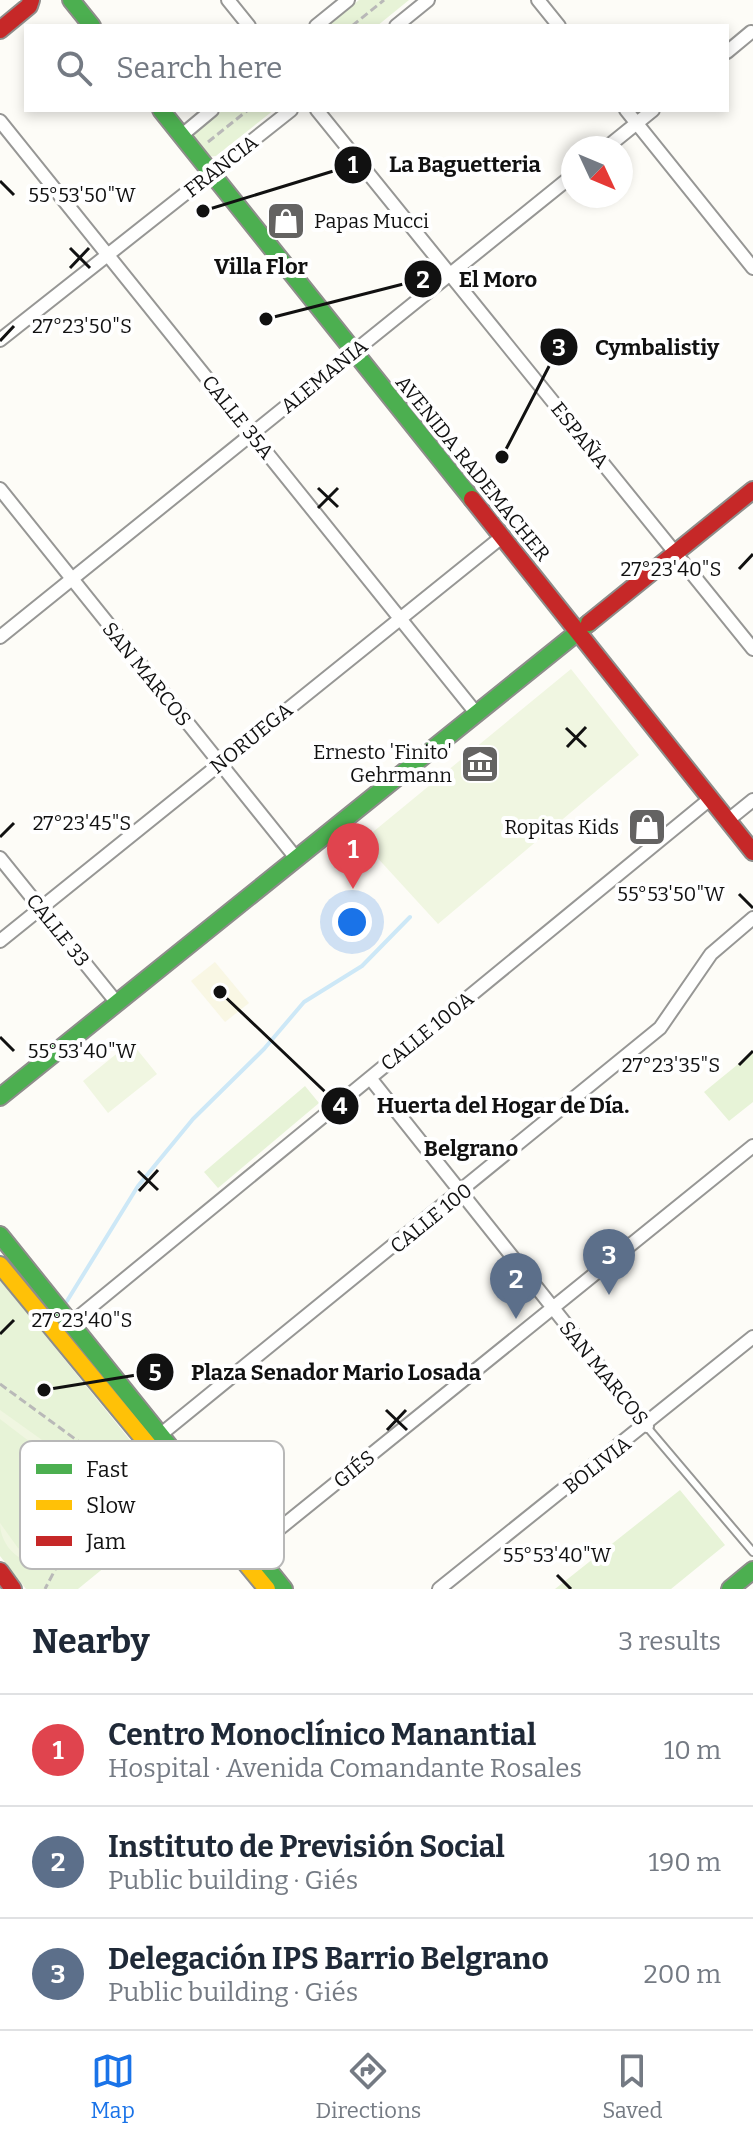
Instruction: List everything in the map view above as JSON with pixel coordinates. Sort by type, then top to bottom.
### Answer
[{"type":"main road","points":[[0,30],[29,6],[31,0]]},
{"type":"main road","points":[[71,0],[90,24]]},
{"type":"main road","name":"AVENIDA RADEMACHER","points":[[163,112],[753,852]]},
{"type":"main road","points":[[0,1097],[753,490]]},
{"type":"main road","points":[[0,1235],[165,1441]]},
{"type":"main road","points":[[0,1265],[145,1441]]},
{"type":"main road","points":[[251,1569],[267,1589]]},
{"type":"main road","points":[[268,1569],[284,1589]]},
{"type":"main road","points":[[730,1589],[753,1570]]},
{"type":"main road","points":[[0,1571],[13,1589]]},
{"type":"street","points":[[228,0],[247,24]]},
{"type":"street","points":[[318,24],[348,0]]},
{"type":"street","points":[[398,24],[428,0]]},
{"type":"street","points":[[538,0],[557,24]]},
{"type":"street","points":[[729,50],[751,32]]},
{"type":"street","points":[[182,135],[210,112]]},
{"type":"street","name":"FRANCIA","points":[[0,340],[289,112]]},
{"type":"street","name":"ESPAÑA","points":[[319,112],[753,649]]},
{"type":"street","points":[[628,112],[753,268]]},
{"type":"street","points":[[621,136],[651,112]]},
{"type":"street","name":"CALLE 35A","points":[[0,121],[476,713]]},
{"type":"street","name":"ALEMANIA","points":[[0,637],[561,185]]},
{"type":"street","name":"SAN MARCOS","points":[[0,489],[296,858]]},
{"type":"street","name":"NORUEGA","points":[[0,941],[503,536]]},
{"type":"street","name":"CALLE 100A","points":[[70,1324],[710,799]]},
{"type":"street","points":[[727,821],[753,800]]},
{"type":"street","name":"CALLE 33","points":[[0,858],[117,1003]]},
{"type":"street","name":"CALLE 100","points":[[160,1435],[461,1194],[660,1028],[711,954],[753,918]]},
{"type":"street","name":"SAN MARCOS","points":[[370,1078],[647,1426]]},
{"type":"street","name":"GIÉS","points":[[284,1525],[753,1146]]},
{"type":"street","name":"BOLIVIA","points":[[439,1589],[647,1426],[753,1337]]},
{"type":"lane","name":"SAN MARCOS","points":[[647,1426],[753,1552]]},
{"type":"path","points":[[354,24],[384,0]]},
{"type":"path","points":[[195,152],[245,112]]},
{"type":"path","points":[[0,1384],[78,1441]]},
{"type":"path","points":[[45,1589],[55,1569]]},
{"type":"shaded area","points":[[215,962],[249,1003],[225,1022],[191,981]]},
{"type":"green space","points":[[359,0],[409,0],[379,24],[329,24]]},
{"type":"green space","points":[[221,112],[271,112],[216,156],[205,157],[194,142],[195,133]]},
{"type":"green space","points":[[571,669],[639,755],[438,924],[362,841]]},
{"type":"green space","points":[[131,1042],[157,1074],[108,1113],[83,1081]]},
{"type":"green space","points":[[753,1052],[753,1102],[729,1121],[704,1092]]},
{"type":"green space","points":[[305,1086],[319,1103],[218,1188],[204,1172]]},
{"type":"green space","points":[[0,1280],[131,1441],[20,1441],[20,1569],[102,1569],[78,1589],[26,1589],[0,1556]]},
{"type":"green space","points":[[0,1410],[43,1441],[29,1441],[0,1419]]},
{"type":"green space","points":[[680,1490],[725,1545],[671,1589],[555,1589]]},
{"type":"green space","points":[[0,1523],[18,1548],[20,1558],[2,1536]]},
{"type":"waterway","points":[[67,1301],[138,1186],[193,1119],[264,1049],[304,1002],[362,966],[410,917]]},
{"type":"traffic: fast","points":[[71,0],[90,24]]},
{"type":"traffic: fast","points":[[163,112],[472,499]]},
{"type":"traffic: fast","points":[[0,1097],[589,623]]},
{"type":"traffic: fast","points":[[0,1235],[165,1441]]},
{"type":"traffic: fast","points":[[268,1569],[284,1589]]},
{"type":"traffic: fast","points":[[730,1589],[753,1570]]},
{"type":"traffic: slow","points":[[0,1265],[145,1441]]},
{"type":"traffic: slow","points":[[251,1569],[267,1589]]},
{"type":"traffic: jam","points":[[0,30],[29,6],[31,0]]},
{"type":"traffic: jam","points":[[589,623],[753,490]]},
{"type":"traffic: jam","points":[[472,499],[753,852]]},
{"type":"traffic: jam","points":[[0,1571],[13,1589]]},
{"type":"place","name":"La Baguetteria","points":[[203,211]]},
{"type":"place","name":"Papas Mucci","points":[[286,221]]},
{"type":"place","name":"El Moro","points":[[266,319]]},
{"type":"place","name":"Cymbalistiy","points":[[502,457]]},
{"type":"place","name":"Ernesto 'Finito' Gehrmann","points":[[480,764]]},
{"type":"place","name":"Ropitas Kids","points":[[647,827]]},
{"type":"place","name":"Centro Monoclínico Manantial","points":[[353,889]]},
{"type":"place","name":"Huerta del Hogar de Día.","points":[[220,992]]},
{"type":"place","name":"Delegación IPS Barrio Belgrano","points":[[609,1295]]},
{"type":"place","name":"Instituto de Previsión Social","points":[[516,1319]]},
{"type":"place","name":"Plaza Senador Mario Losada","points":[[44,1390]]},
{"type":"district","name":"Villa Flor","points":[[261,266]]},
{"type":"district","name":"Belgrano","points":[[471,1148]]}]
